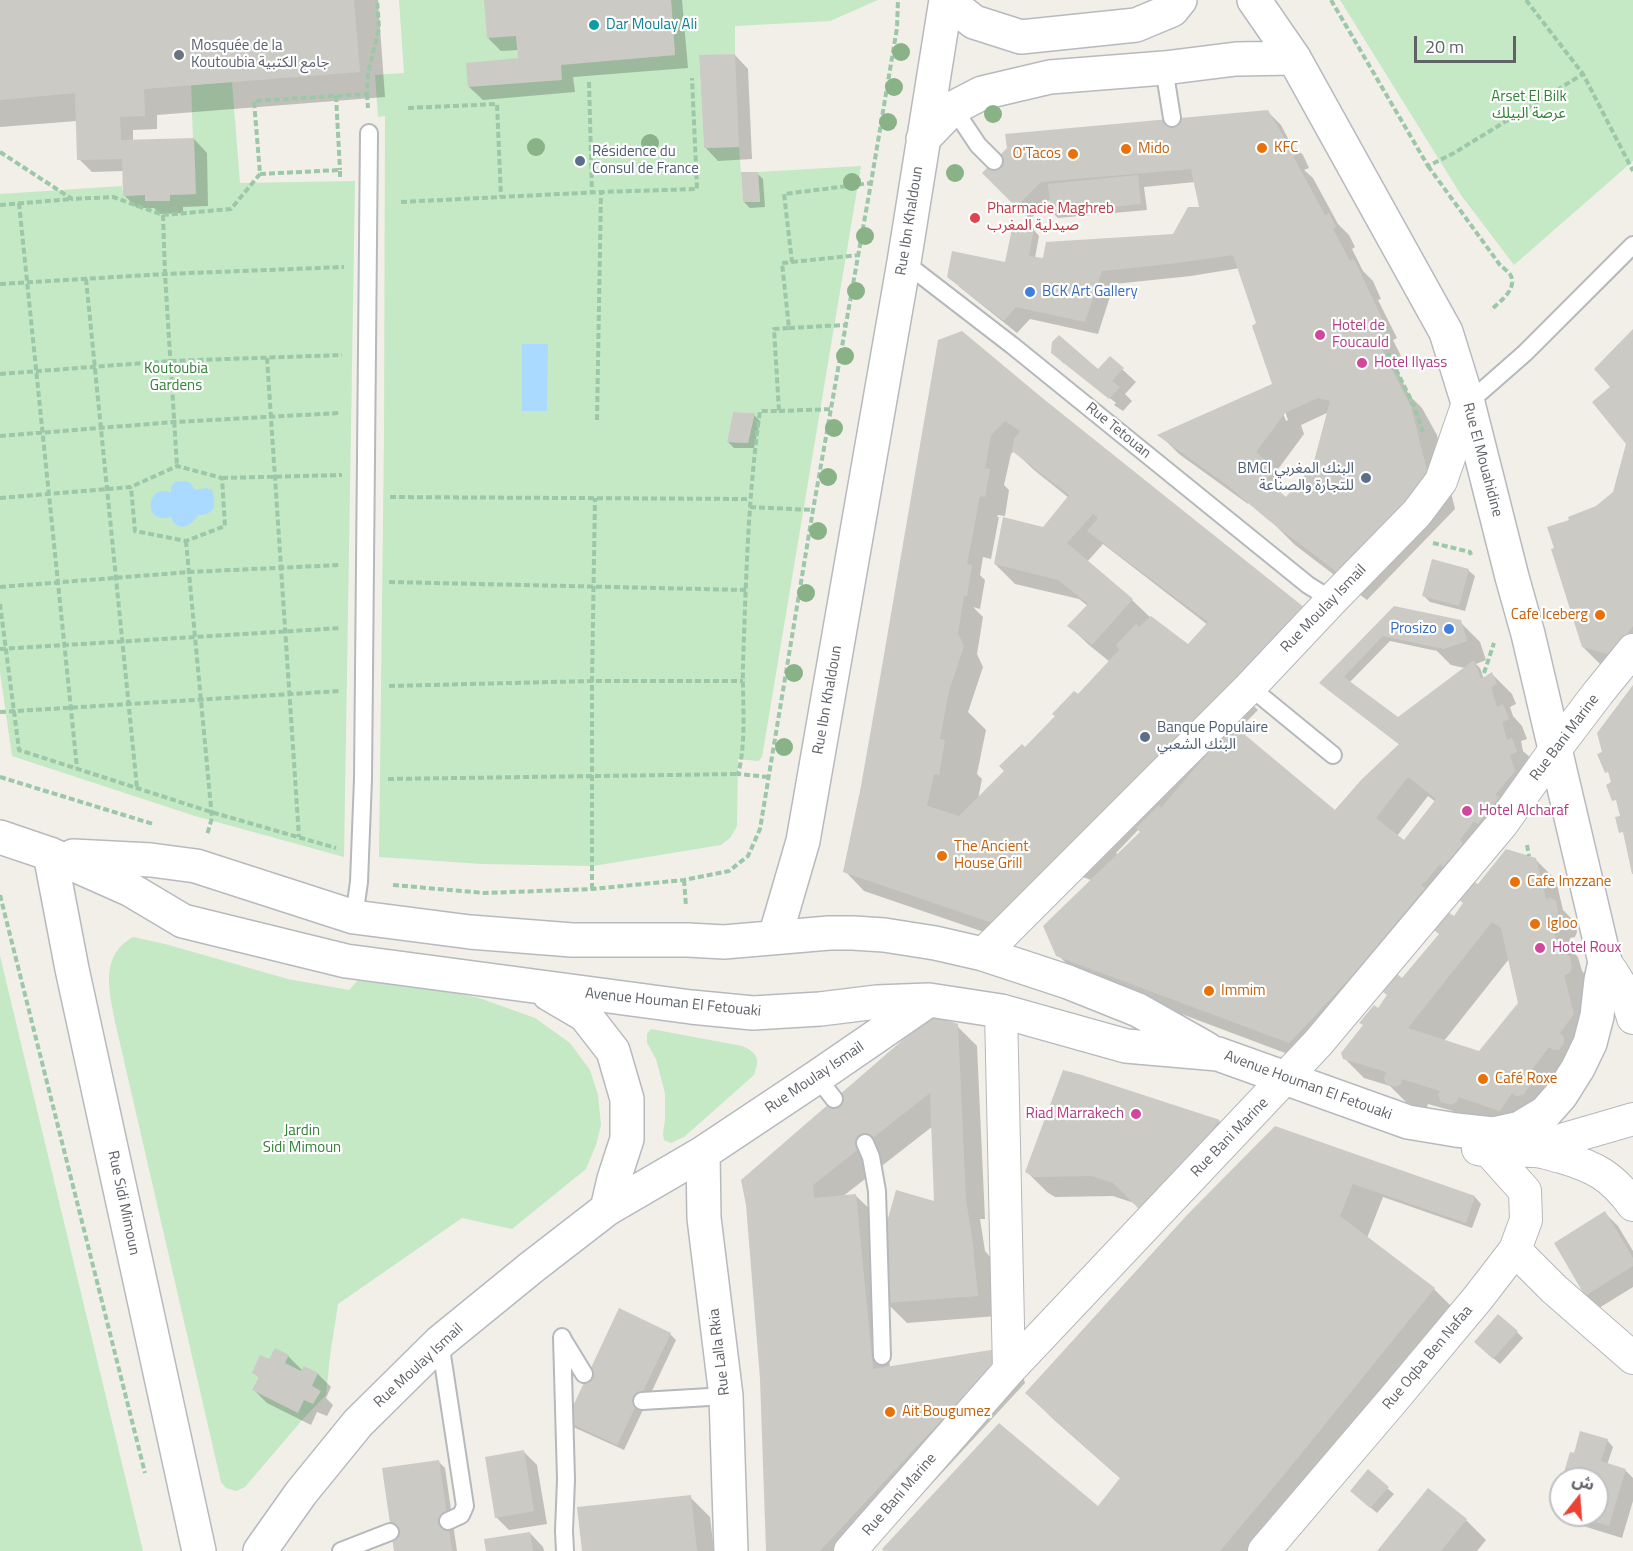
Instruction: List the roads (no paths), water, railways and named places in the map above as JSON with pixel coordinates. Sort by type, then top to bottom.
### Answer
[{"type":"main road","points":[[946,0],[974,22],[1021,37],[1136,25],[1172,10],[1180,0]]},
{"type":"main road","name":"Rue Ibn Khaldoun","points":[[775,937],[803,841],[904,262],[946,0]]},
{"type":"main road","name":"Rue El Mouahidine","points":[[1254,0],[1294,58],[1446,332],[1468,403],[1528,634],[1605,962]]},
{"type":"main road","points":[[923,139],[953,108],[982,93],[1050,77],[1164,68],[1236,59],[1294,58]]},
{"type":"main road","name":"Avenue Houman El Fetouaki","points":[[0,837],[50,854],[131,890],[183,921],[346,961],[691,1007],[753,1013],[928,999],[1001,1011],[1126,1046],[1218,1054],[1408,1122],[1493,1134],[1520,1128],[1545,1113],[1561,1095],[1578,1068],[1590,1042],[1597,1016],[1605,962]]},
{"type":"main road","name":"Avenue Houman El Fetouaki","points":[[50,854],[196,866],[354,917],[470,932],[572,940],[724,942],[775,937]]},
{"type":"main road","name":"Rue Sidi Mimoun","points":[[50,854],[72,969],[199,1551]]},
{"type":"main road","points":[[775,937],[829,933],[884,935],[935,943],[982,954],[1068,982],[1138,1010],[1218,1054]]},
{"type":"main road","points":[[537,987],[585,1015],[613,1051],[627,1099],[627,1139],[607,1209]]},
{"type":"main road","name":"Rue Moulay Ismail","points":[[260,1551],[301,1493],[358,1423],[440,1342],[532,1266],[607,1209],[703,1153],[825,1088],[928,999]]},
{"type":"main road","name":"Rue Lalla Rkia","points":[[703,1153],[704,1218],[726,1396],[731,1551]]},
{"type":"street","name":"Rue Moulay Ismail","points":[[982,954],[1250,687],[1417,513],[1441,481],[1468,403]]},
{"type":"street","name":"Rue Bani Marine","points":[[850,1551],[1009,1370],[1318,1043],[1502,824],[1554,751],[1633,650]]},
{"type":"street","points":[[1605,962],[1615,975],[1632,1007]]},
{"type":"street","points":[[1001,1011],[1009,1370]]},
{"type":"street","points":[[1536,1150],[1561,1140],[1633,1119]]},
{"type":"street","name":"Avenue Houman El Fetouaki","points":[[1408,1122],[1451,1143],[1490,1152],[1536,1150],[1599,1170],[1622,1189],[1633,1205]]},
{"type":"street","name":"Rue Oqba Ben Nafaa","points":[[1264,1551],[1399,1393],[1515,1250],[1526,1220],[1525,1191],[1490,1152]]},
{"type":"street","points":[[1515,1250],[1554,1289],[1633,1358]]},
{"type":"lane","points":[[1164,68],[1172,118]]},
{"type":"lane","points":[[934,74],[978,145],[994,161]]},
{"type":"lane","points":[[354,917],[359,882],[363,779],[369,133]]},
{"type":"lane","name":"Rue Moulay Ismail","points":[[1468,403],[1525,353],[1633,245]]},
{"type":"lane","name":"Rue Tetouan","points":[[904,262],[1013,346],[1308,585],[1332,600]]},
{"type":"lane","points":[[1250,687],[1333,755]]},
{"type":"lane","points":[[866,1143],[878,1191],[882,1356]]},
{"type":"lane","points":[[565,1551],[566,1479],[562,1337],[584,1374]]},
{"type":"lane","points":[[440,1342],[465,1506],[461,1515],[448,1521]]},
{"type":"lane","points":[[642,1401],[726,1396]]},
{"type":"lane","points":[[341,1551],[390,1532]]},
{"type":"water","points":[[522,344],[548,344],[547,411],[522,411]]},
{"type":"water","points":[[186,481],[195,490],[206,488],[212,490],[214,505],[208,513],[198,515],[192,523],[180,527],[171,517],[157,517],[151,509],[151,503],[152,498],[161,491],[171,492],[171,487],[175,482]]},
{"type":"place","name":"Dar Moulay Ali","points":[[594,25]]},
{"type":"place","name":"Mosquée de la Koutoubia جامع الكتبية","points":[[179,55]]},
{"type":"place","name":"KFC","points":[[1262,148]]},
{"type":"place","name":"Mido","points":[[1126,149]]},
{"type":"place","name":"O'Tacos","points":[[1073,154]]},
{"type":"place","name":"Résidence du Consul de France","points":[[580,161]]},
{"type":"place","name":"Pharmacie Maghreb صيدلية المغرب","points":[[975,218]]},
{"type":"place","name":"BCK Art Gallery","points":[[1030,292]]},
{"type":"place","name":"Hotel de Foucauld","points":[[1320,335]]},
{"type":"place","name":"Hotel Ilyass","points":[[1362,363]]},
{"type":"place","name":"BMCI البنك المغربي للتجارة والصناعة","points":[[1366,478]]},
{"type":"place","name":"Cafe Iceberg","points":[[1600,615]]},
{"type":"place","name":"Prosizo","points":[[1449,629]]},
{"type":"place","name":"Banque Populaire البنك الشعبي","points":[[1145,737]]},
{"type":"place","name":"Hotel Alcharaf","points":[[1467,811]]},
{"type":"place","name":"The Ancient House Grill","points":[[942,856]]},
{"type":"place","name":"Cafe Imzzane","points":[[1515,882]]},
{"type":"place","name":"Igloo","points":[[1535,924]]},
{"type":"place","name":"Hotel Roux","points":[[1540,948]]},
{"type":"place","name":"Immim","points":[[1209,991]]},
{"type":"place","name":"Café Roxe","points":[[1483,1079]]},
{"type":"place","name":"Riad Marrakech","points":[[1136,1114]]},
{"type":"place","name":"Ait Bougumez","points":[[890,1412]]},
{"type":"park label","name":"Arset El Bilk عرصة البيلك","points":[[1529,106]]},
{"type":"park label","name":"Koutoubia Gardens","points":[[176,378]]},
{"type":"park label","name":"Jardin Sidi Mimoun","points":[[302,1140]]}]
